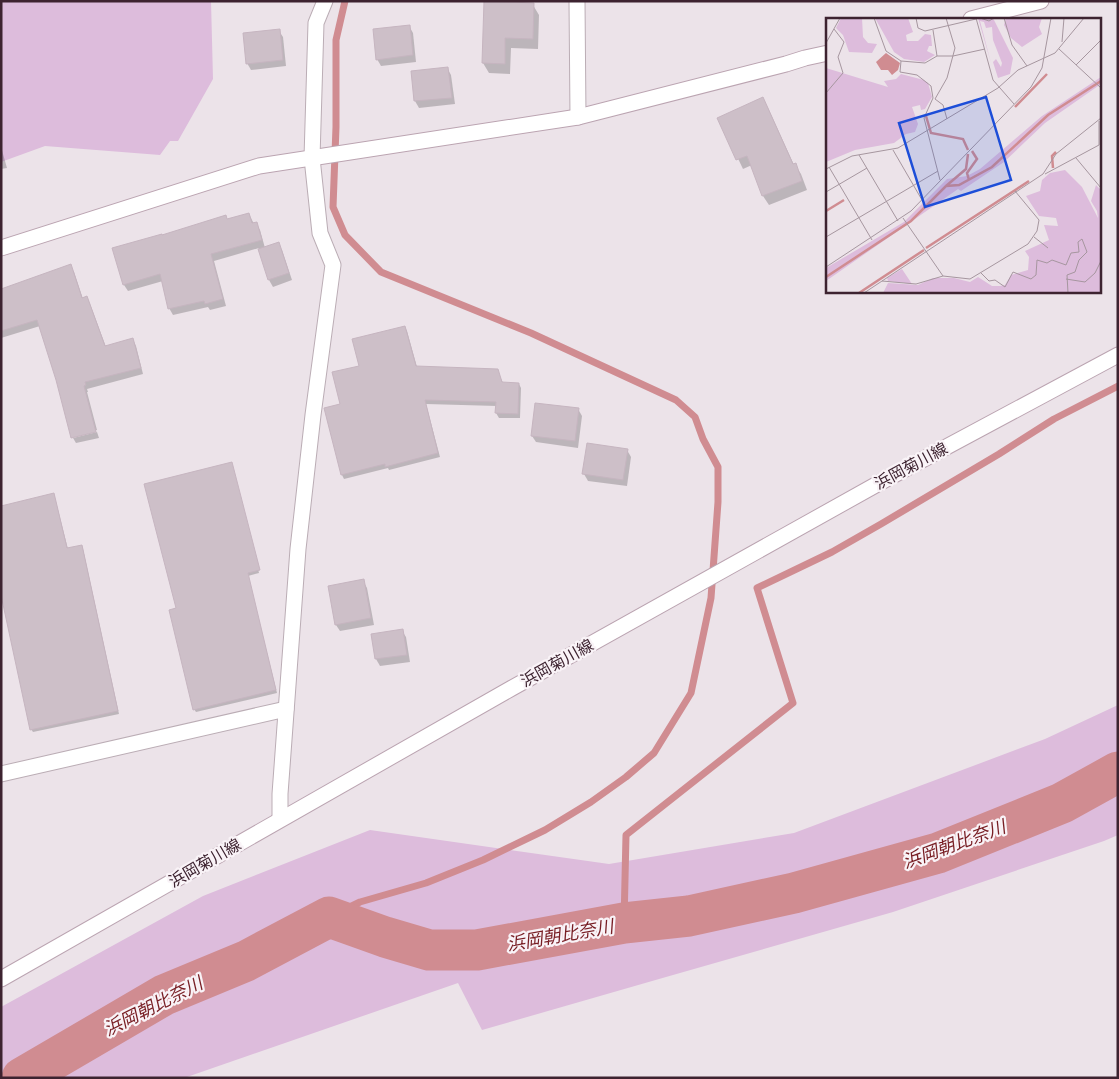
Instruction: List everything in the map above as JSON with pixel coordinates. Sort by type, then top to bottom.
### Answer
[{"type":"street","points":[[280,819],[280,794],[298,549],[312,415],[333,265],[320,233],[312,158],[316,23],[325,1]]},
{"type":"street","points":[[577,1],[578,117]]},
{"type":"street","points":[[974,18],[1041,1]]},
{"type":"street","points":[[1,248],[259,166],[578,117],[826,54]]},
{"type":"street","name":"浜岡菊川線","points":[[1,979],[280,819],[881,482],[1118,356]]},
{"type":"street","points":[[1,774],[286,709]]},
{"type":"shaded area","points":[[1,1],[211,1],[213,79],[178,141],[170,141],[160,155],[45,146],[1,162]]},
{"type":"shaded area","points":[[1118,705],[1118,835],[893,912],[482,1030],[458,983],[184,1078],[1,1078],[1,1007],[203,896],[370,830],[609,864],[794,833],[1045,739]]},
{"type":"building","points":[[484,1],[534,3],[533,39],[505,38],[505,64],[482,63]]},
{"type":"building","points":[[410,25],[413,55],[376,60],[373,29]]},
{"type":"building","points":[[280,29],[283,60],[246,64],[243,33]]},
{"type":"building","points":[[448,67],[452,98],[414,101],[411,71]]},
{"type":"building","points":[[763,97],[793,164],[796,163],[802,181],[762,196],[747,156],[736,160],[717,118]]},
{"type":"building","points":[[249,213],[252,223],[257,222],[262,240],[211,254],[223,299],[205,304],[204,301],[168,309],[160,274],[123,285],[112,248],[226,215],[227,219]]},
{"type":"building","points":[[279,242],[289,273],[268,280],[258,249]]},
{"type":"building","points":[[71,264],[82,298],[87,296],[105,346],[133,338],[141,368],[85,382],[86,385],[84,386],[96,432],[71,438],[56,380],[37,320],[1,331],[1,289]]},
{"type":"building","points":[[405,326],[416,366],[498,369],[502,382],[519,383],[518,414],[495,413],[496,402],[425,400],[438,453],[385,467],[385,464],[341,475],[324,408],[340,404],[332,372],[359,366],[352,339]]},
{"type":"building","points":[[535,403],[579,408],[575,441],[531,436]]},
{"type":"building","points":[[587,443],[628,449],[623,480],[582,474]]},
{"type":"building","points":[[232,462],[260,570],[248,573],[276,690],[193,710],[169,610],[176,608],[144,484]]},
{"type":"building","points":[[54,493],[67,548],[82,545],[118,711],[30,730],[1,595],[1,506]]},
{"type":"building","points":[[364,579],[371,618],[335,625],[328,586]]},
{"type":"building","points":[[403,629],[407,655],[375,659],[371,634]]},
{"type":"waterway","points":[[329,917],[360,902],[426,883],[483,860],[545,830],[591,802],[626,777],[654,753],[691,693],[711,598],[718,502],[718,467],[703,439],[695,417],[676,400],[531,333],[381,272],[345,235],[333,207],[336,127],[336,40],[345,1]]},
{"type":"waterway","points":[[624,923],[626,835],[793,703],[757,588],[832,552],[999,454],[1054,419],[1118,386]]},
{"type":"waterway","name":"浜岡朝比奈川","points":[[22,1078],[164,995],[246,961],[329,917],[429,950],[477,950],[624,923],[689,916],[794,893],[938,853],[1062,803],[1118,772]]}]
